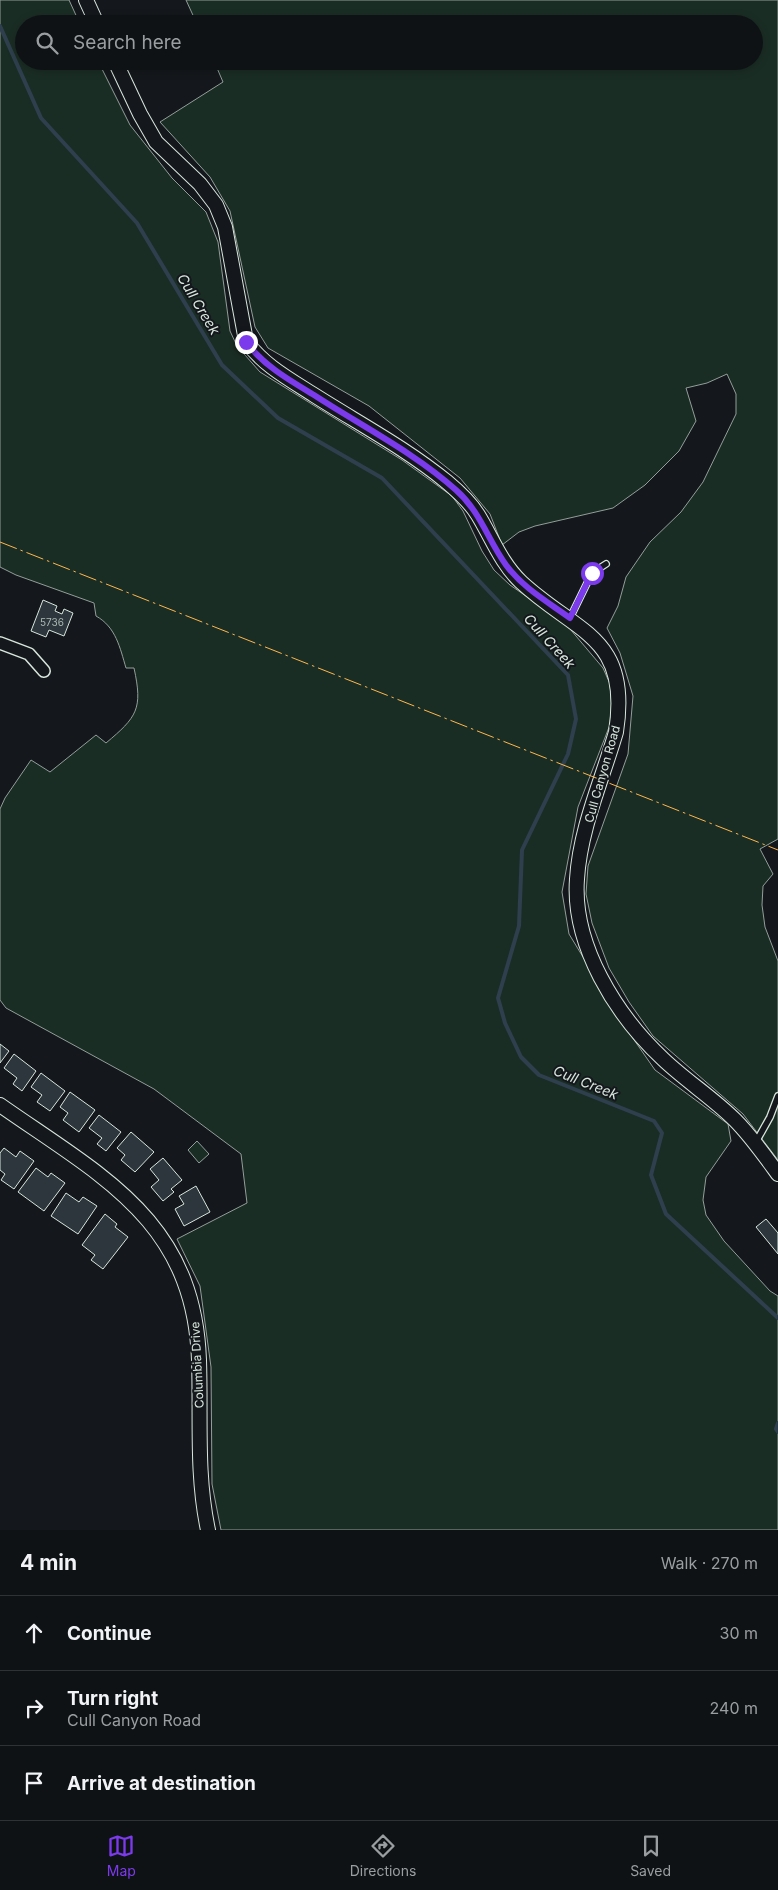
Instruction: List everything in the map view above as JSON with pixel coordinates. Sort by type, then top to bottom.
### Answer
[{"type":"street","points":[[86,0],[93,15]]},
{"type":"street","name":"Cull Canyon Road","points":[[119,70],[140,114],[156,142],[200,184],[216,205],[224,227],[246,342],[256,356],[445,480],[474,510],[514,575],[530,590],[570,618],[598,643],[604,652],[616,678],[620,701],[616,732],[580,856],[577,901],[584,936],[603,981],[633,1026],[662,1059],[725,1111],[755,1144],[778,1174]]},
{"type":"street","points":[[0,643],[29,654],[44,671]]},
{"type":"street","name":"Columbia Drive","points":[[0,1105],[118,1190],[153,1224],[171,1253],[184,1281],[195,1320],[198,1354],[201,1476],[208,1530]]},
{"type":"lane","points":[[570,618],[592,573],[606,564]]},
{"type":"lane","points":[[755,1144],[770,1117],[778,1096]]},
{"type":"green space","points":[[0,0],[69,0],[76,15],[15,15],[15,70],[102,70],[130,125],[172,178],[206,212],[218,242],[230,331],[237,346],[260,372],[402,460],[452,496],[463,511],[482,551],[494,570],[510,585],[565,623],[603,668],[610,684],[613,717],[578,807],[562,892],[569,934],[630,1034],[655,1070],[728,1124],[731,1141],[706,1177],[703,1200],[706,1215],[724,1241],[770,1291],[778,1296],[778,1530],[221,1530],[212,1484],[211,1367],[200,1286],[177,1239],[247,1203],[241,1154],[154,1089],[6,1008],[0,1000],[0,809],[5,798],[31,760],[50,772],[96,735],[106,743],[125,726],[131,719],[137,703],[138,693],[134,668],[126,668],[113,632],[96,616],[94,603],[16,575],[0,567]]},
{"type":"green space","points":[[186,0],[778,0],[778,839],[760,849],[773,874],[763,886],[762,905],[765,927],[778,961],[778,1160],[743,1114],[653,1036],[629,1002],[609,968],[592,923],[586,894],[588,866],[628,754],[633,696],[620,653],[607,628],[618,606],[626,577],[650,542],[681,512],[703,482],[736,414],[736,394],[727,374],[707,383],[686,388],[696,421],[679,451],[645,485],[613,508],[535,526],[519,532],[502,545],[490,514],[460,478],[369,406],[268,348],[255,327],[230,211],[210,177],[160,122],[223,82],[218,70],[763,70],[763,15],[193,15]]},
{"type":"green space","points":[[197,1141],[209,1154],[199,1163],[188,1150]]},
{"type":"building","points":[[43,600],[57,606],[55,611],[62,614],[64,609],[73,613],[64,636],[49,630],[46,637],[31,631]]},
{"type":"building","points":[[0,1044],[9,1051],[0,1063]]},
{"type":"building","points":[[14,1054],[36,1071],[22,1091],[13,1084],[17,1078],[4,1068]]},
{"type":"building","points":[[41,1073],[65,1091],[50,1111],[37,1102],[42,1095],[31,1087]]},
{"type":"building","points":[[70,1092],[95,1110],[79,1132],[63,1120],[68,1113],[60,1107]]},
{"type":"building","points":[[99,1115],[121,1132],[106,1151],[97,1144],[102,1138],[89,1128]]},
{"type":"building","points":[[131,1132],[154,1152],[135,1172],[121,1160],[125,1155],[117,1148]]},
{"type":"building","points":[[4,1148],[16,1157],[20,1151],[34,1161],[14,1189],[1,1180],[5,1174],[0,1170],[0,1153]]},
{"type":"building","points":[[163,1158],[182,1180],[171,1189],[174,1192],[163,1201],[151,1187],[159,1180],[150,1169]]},
{"type":"building","points":[[36,1168],[48,1177],[51,1173],[65,1183],[44,1211],[18,1192]]},
{"type":"building","points":[[196,1186],[210,1212],[184,1226],[175,1209],[184,1204],[179,1196]]},
{"type":"building","points":[[66,1193],[79,1202],[83,1197],[97,1206],[78,1234],[51,1216]]},
{"type":"building","points":[[105,1214],[117,1224],[115,1227],[128,1237],[103,1269],[91,1260],[95,1255],[82,1245]]},
{"type":"building","points":[[766,1219],[778,1233],[778,1254],[756,1227]]},
{"type":"waterway","name":"Cull Creek","points":[[0,26],[15,60]]},
{"type":"waterway","name":"Cull Creek","points":[[20,70],[41,118],[137,223],[222,365],[278,418],[382,478],[568,675],[576,719],[568,754],[522,850],[519,926],[498,998],[505,1023],[521,1057],[539,1075],[654,1121],[662,1133],[651,1175],[666,1214],[778,1318]]},
{"type":"waterway","name":"Cull Creek","points":[[778,1423],[776,1429],[778,1432]]},
{"type":"power","points":[[0,542],[778,850]]},
{"type":"route","points":[[246,342],[256,356],[445,480],[458,491],[479,516],[494,546],[514,575],[530,590],[570,618],[592,573]]}]
